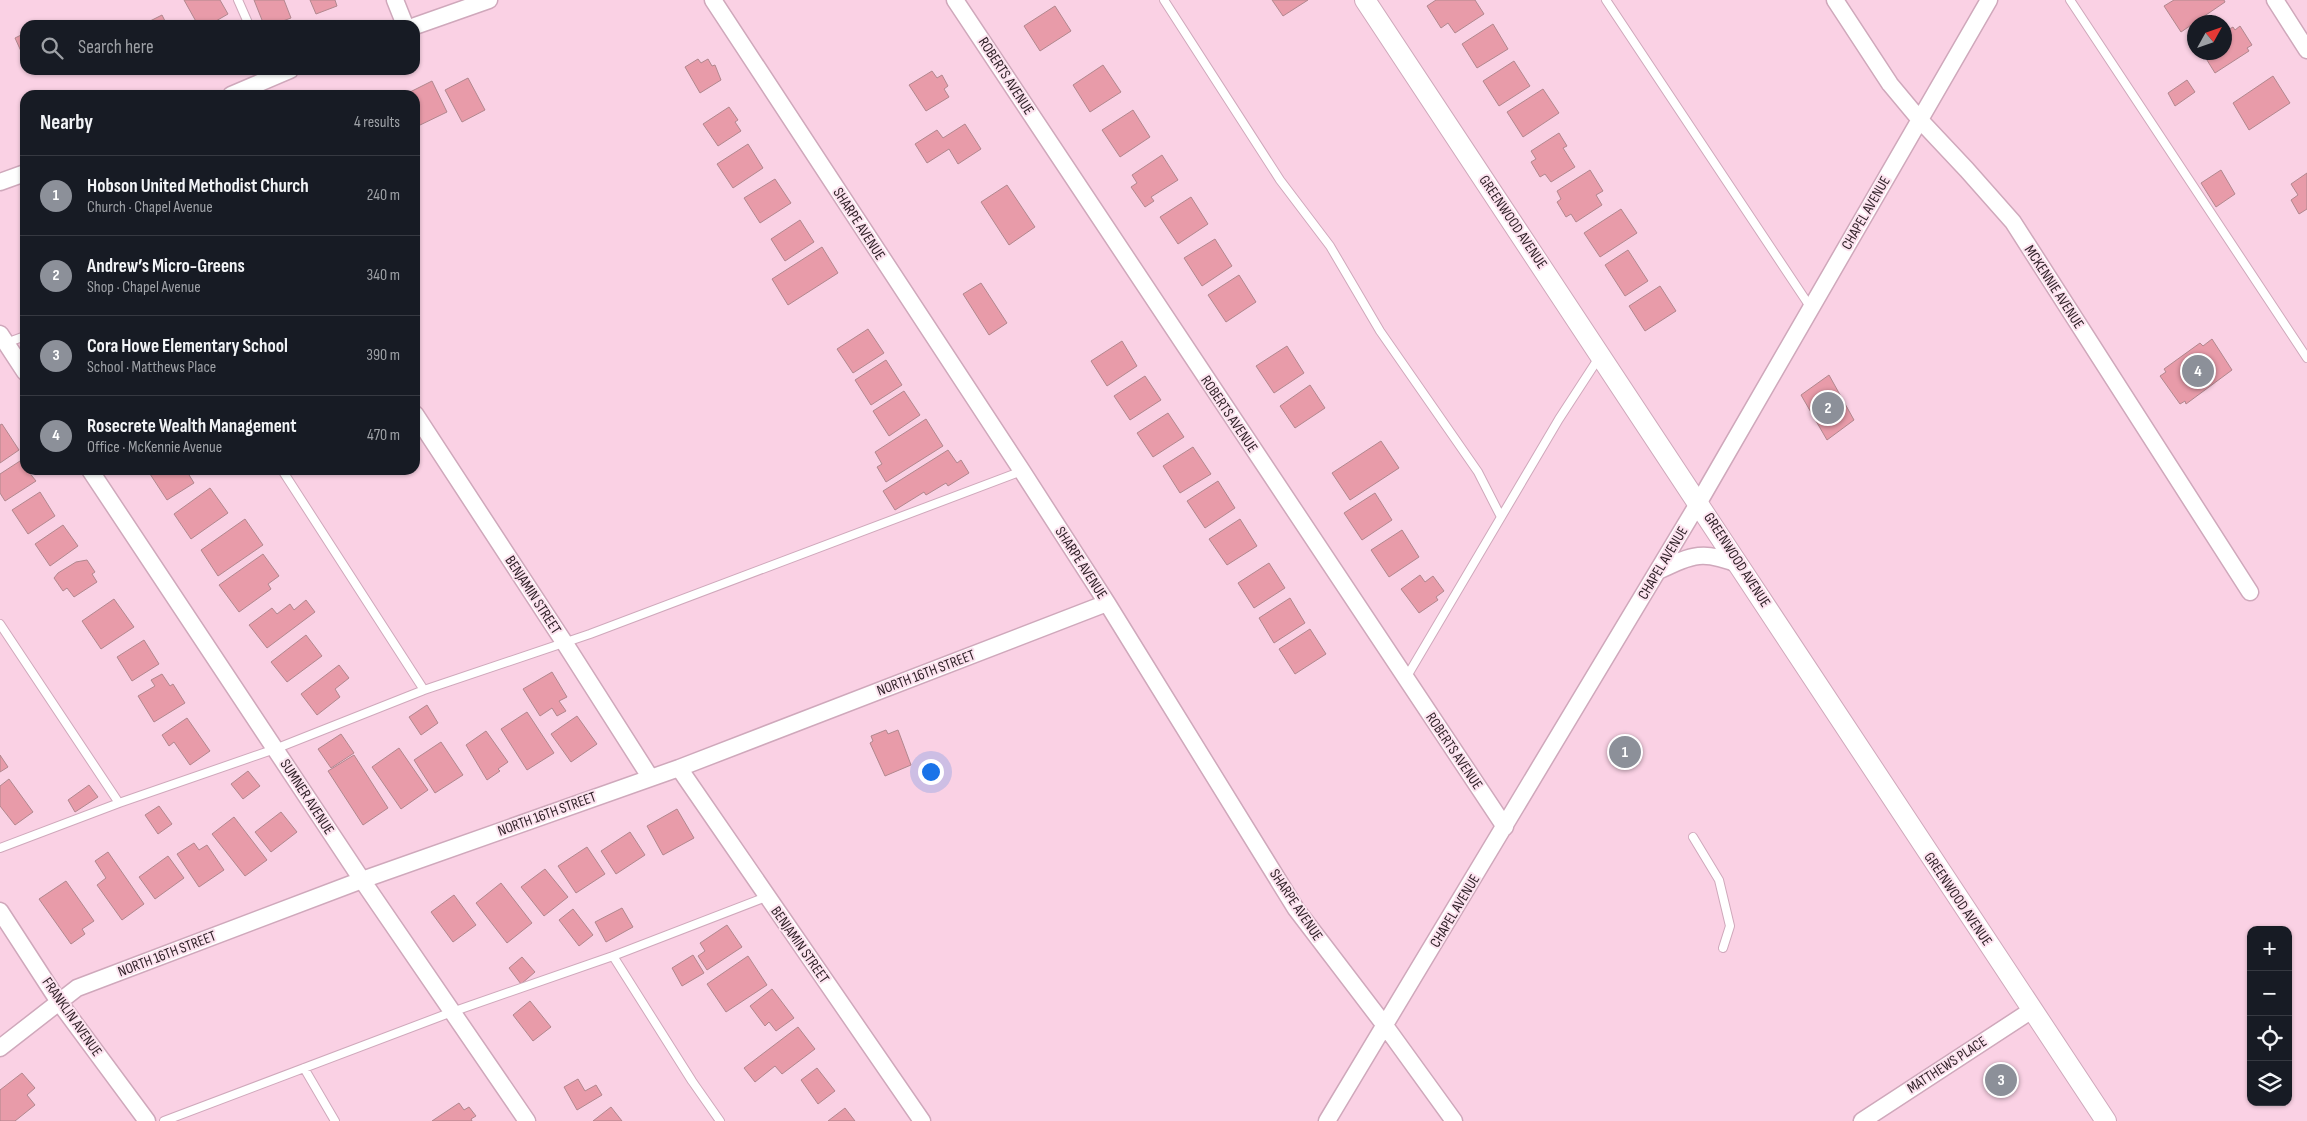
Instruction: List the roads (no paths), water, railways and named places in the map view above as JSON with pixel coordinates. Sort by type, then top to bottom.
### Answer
[{"type":"street","points":[[395,0],[403,20]]},
{"type":"street","points":[[420,24],[489,0]]},
{"type":"street","name":"SHARPE AVENUE","points":[[713,0],[1107,603],[1296,910],[1386,1026],[1454,1121]]},
{"type":"street","name":"ROBERTS AVENUE","points":[[955,0],[1505,827]]},
{"type":"street","name":"GREENWOOD AVENUE","points":[[1365,0],[1699,502],[1951,890],[2106,1121]]},
{"type":"street","name":"MCKENNIE AVENUE","points":[[1835,0],[1890,84],[1920,120],[1968,170],[2013,222],[2250,592]]},
{"type":"street","name":"CHAPEL AVENUE","points":[[1327,1121],[1386,1026],[1699,502],[1989,0]]},
{"type":"street","points":[[2275,0],[2307,50]]},
{"type":"street","points":[[240,90],[266,75]]},
{"type":"street","points":[[0,182],[20,175]]},
{"type":"street","points":[[2,341],[20,365]]},
{"type":"street","name":"BENJAMIN STREET","points":[[420,422],[650,777]]},
{"type":"street","name":"SUMNER AVENUE","points":[[93,475],[362,880],[527,1121]]},
{"type":"street","points":[[1658,571],[1685,558],[1701,555],[1716,556],[1740,565]]},
{"type":"street","name":"NORTH 16TH STREET","points":[[0,1048],[77,988],[362,880],[680,768],[1107,603]]},
{"type":"street","name":"BENJAMIN STREET","points":[[680,768],[922,1121]]},
{"type":"street","name":"FRANKLIN AVENUE","points":[[0,911],[59,1002],[147,1121]]},
{"type":"street","name":"MATTHEWS PLACE","points":[[1862,1121],[2032,1010]]},
{"type":"lane","points":[[238,0],[247,20]]},
{"type":"lane","points":[[1164,0],[1280,180],[1330,246],[1380,331],[1460,444],[1478,472],[1501,517]]},
{"type":"lane","points":[[1606,0],[1811,308]]},
{"type":"lane","points":[[2070,0],[2307,358]]},
{"type":"lane","points":[[2,341],[20,337]]},
{"type":"lane","points":[[1406,678],[1559,419],[1601,354]]},
{"type":"lane","points":[[0,848],[275,749],[424,690],[564,642],[1022,471]]},
{"type":"lane","points":[[285,475],[424,690]]},
{"type":"lane","points":[[0,624],[119,804]]},
{"type":"lane","points":[[1693,837],[1719,880],[1730,926],[1723,948]]},
{"type":"lane","points":[[164,1121],[452,1012],[613,956],[766,896]]},
{"type":"lane","points":[[613,956],[692,1081],[720,1121]]},
{"type":"lane","points":[[304,1068],[335,1121]]},
{"type":"place","name":"Rosecrete Wealth Management","points":[[2198,371]]},
{"type":"place","name":"Andrew’s Micro-Greens","points":[[1828,408]]},
{"type":"place","name":"Hobson United Methodist Church","points":[[1625,752]]},
{"type":"place","name":"Cora Howe Elementary School","points":[[2001,1080]]}]
